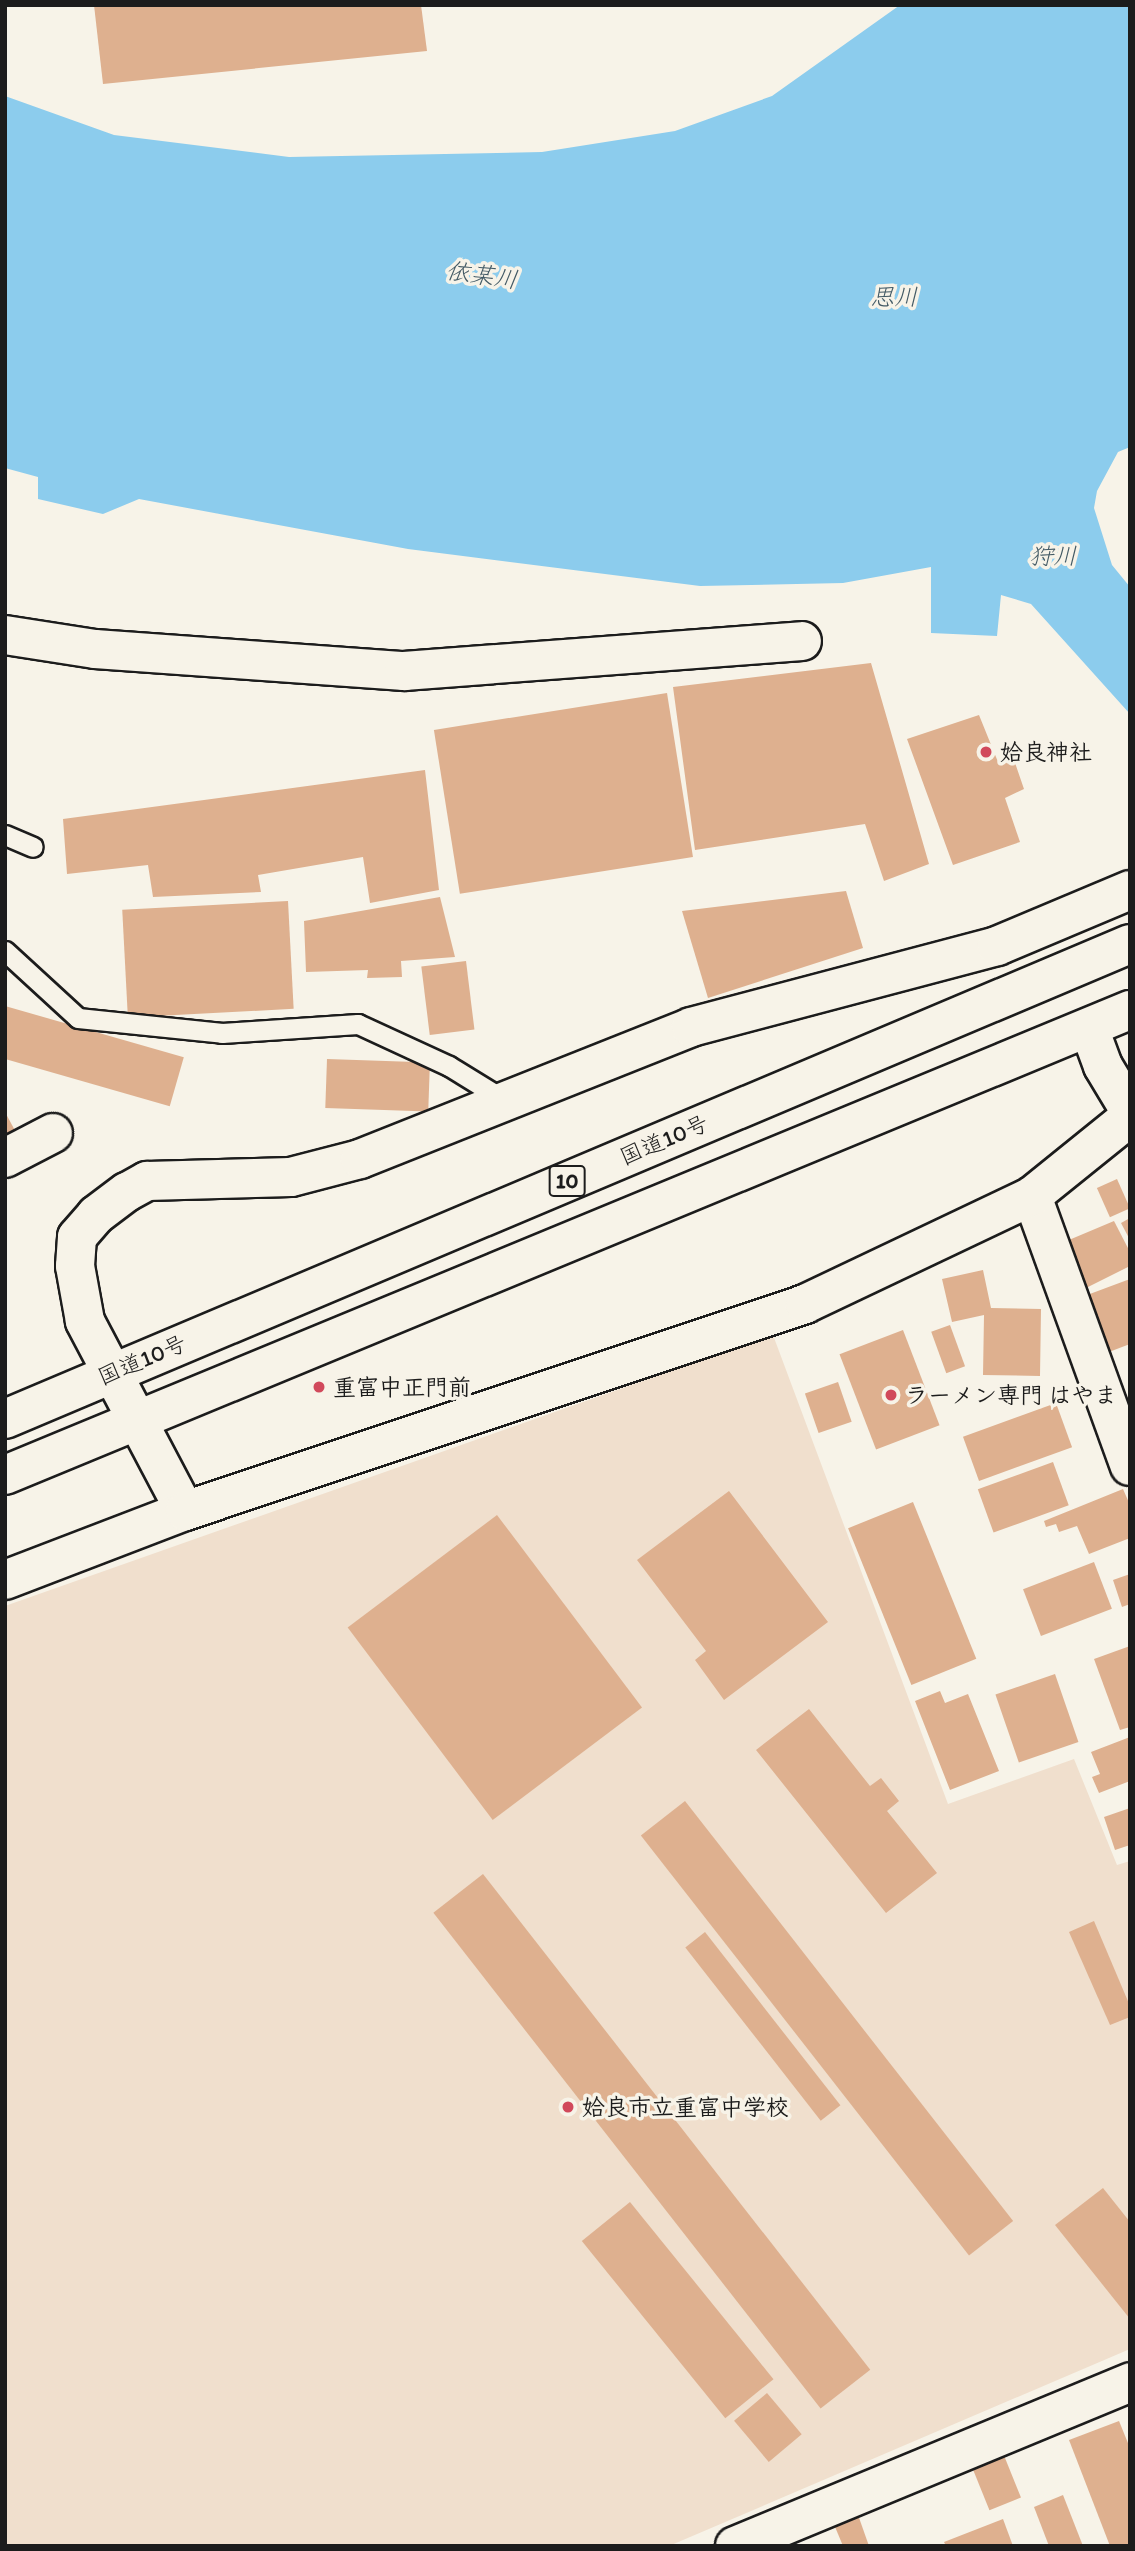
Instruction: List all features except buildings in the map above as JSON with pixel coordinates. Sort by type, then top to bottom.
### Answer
[{"type":"main road","points":[[5,635],[95,649],[404,671],[802,640]]},
{"type":"main road","points":[[186,1511],[85,1321],[75,1266],[77,1237],[96,1215],[127,1192],[147,1181],[291,1177],[360,1159],[691,1027],[997,946],[1130,890]]},
{"type":"main road","name":"国道10号","points":[[5,1419],[1130,944]]},
{"type":"main road","name":"10","points":[[5,1475],[1130,1010]]},
{"type":"main road","points":[[1089,1028],[1103,1066],[1130,1111]]},
{"type":"main road","points":[[5,1580],[186,1511],[805,1304],[1032,1196],[1130,1117]]},
{"type":"main road","points":[[5,1158],[53,1133]]},
{"type":"main road","points":[[1032,1196],[1130,1466]]},
{"type":"main road","points":[[735,2546],[1130,2382]]},
{"type":"lane","points":[[5,835],[33,848]]},
{"type":"lane","points":[[5,951],[78,1018],[222,1033],[358,1024],[449,1066],[506,1101]]},
{"type":"shaded area","name":"姶良市立重富中学校","points":[[773,1335],[948,1804],[1074,1759],[1117,1865],[1130,1861],[1130,2349],[669,2546],[5,2546],[5,1606]]},
{"type":"water","name":"思川","points":[[900,5],[1130,5],[1130,447],[1118,452],[1097,491],[1094,508],[1112,565],[1130,587],[1130,714],[1031,604],[1001,595],[997,636],[931,633],[931,567],[843,583],[700,586],[408,549],[139,499],[103,514],[38,499],[38,477],[5,468],[5,96],[114,135],[289,157],[542,152],[675,131],[772,96]]},
{"type":"place","name":"姶良神社","points":[[986,752]]},
{"type":"place","name":"重富中正門前","points":[[319,1387]]},
{"type":"place","name":"ラーメン専門 はやま","points":[[891,1395]]},
{"type":"place","name":"姶良市立重富中学校","points":[[568,2107]]},
{"type":"water label","name":"依某川","points":[[482,275]]},
{"type":"water label","name":"狩川","points":[[1053,556]]}]
